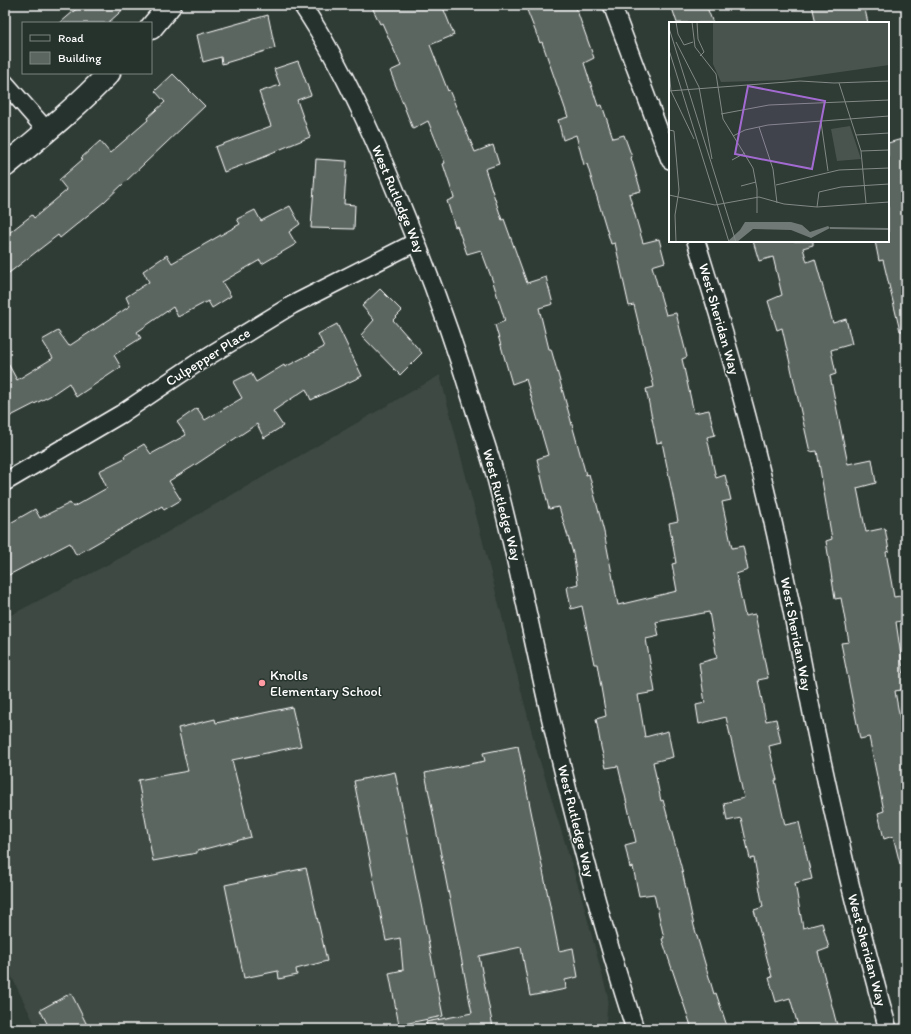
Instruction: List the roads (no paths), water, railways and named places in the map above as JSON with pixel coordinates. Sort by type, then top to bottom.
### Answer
[{"type":"street","points":[[152,27],[170,5]]},
{"type":"street","name":"West Rutledge Way","points":[[302,5],[315,25],[353,96],[396,191],[460,361],[493,468],[516,557],[551,719],[585,858],[615,968],[635,1029]]},
{"type":"street","points":[[612,5],[669,157]]},
{"type":"street","points":[[5,166],[93,90],[108,74]]},
{"type":"street","points":[[5,83],[47,131]]},
{"type":"street","name":"Culpepper Place","points":[[5,482],[121,414],[197,363],[292,304],[416,242]]},
{"type":"street","name":"West Sheridan Way","points":[[696,242],[721,318],[750,429],[783,568],[815,728],[845,864],[872,974],[888,1029]]},
{"type":"place","name":"Knolls Elementary School","points":[[262,683]]}]
